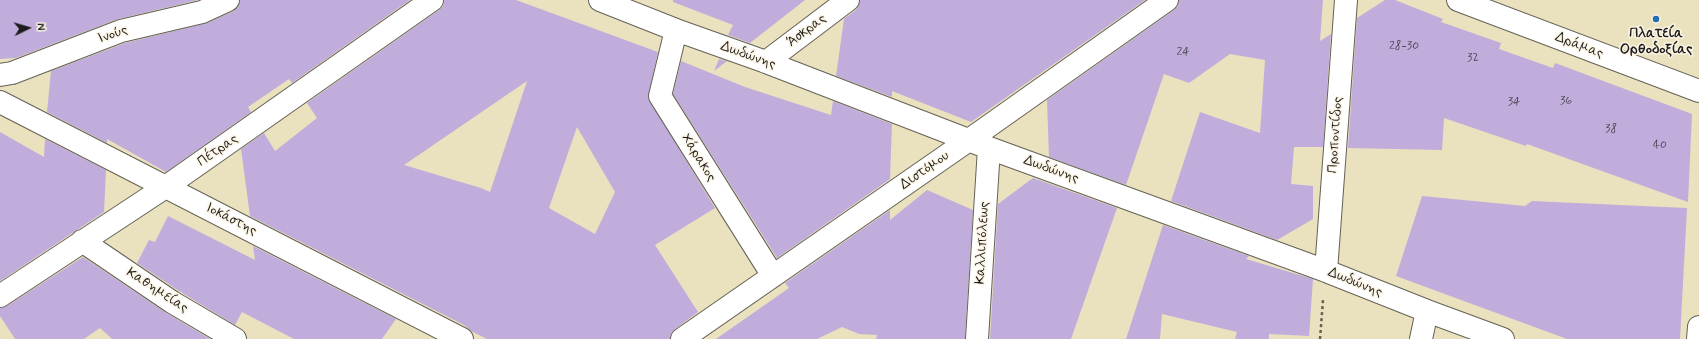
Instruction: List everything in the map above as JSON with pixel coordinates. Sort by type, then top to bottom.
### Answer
[{"type":"street","name":"Ινούς","points":[[0,75],[12,73],[121,31],[202,12],[228,0]]},
{"type":"street","name":"Πέτρας","points":[[0,296],[167,186],[432,0]]},
{"type":"street","name":"Δωδώνης","points":[[600,0],[979,144],[1326,271],[1503,339]]},
{"type":"street","name":"Άσκρας","points":[[766,62],[848,0]]},
{"type":"street","name":"Διστόμου","points":[[682,339],[773,276],[979,144],[1167,0]]},
{"type":"street","name":"Προποντίδος","points":[[1326,271],[1346,0]]},
{"type":"street","name":"Δράμας","points":[[1458,0],[1699,91]]},
{"type":"street","name":"Χάρακος","points":[[676,30],[660,96],[773,276]]},
{"type":"street","name":"Ιοκάστης","points":[[0,102],[167,186],[462,339]]},
{"type":"street","name":"Καλλιπόλεως","points":[[977,339],[979,144]]},
{"type":"street","name":"Καθημείας","points":[[82,241],[172,302],[234,339]]},
{"type":"street","points":[[1421,339],[1427,311]]},
{"type":"street","points":[[1698,339],[1699,327]]},
{"type":"path","points":[[1320,339],[1326,271]]},
{"type":"building","points":[[0,0],[198,0],[118,19],[16,58],[0,59]]},
{"type":"building","points":[[240,0],[410,0],[292,83],[289,79],[248,107],[251,112],[166,172],[107,139],[107,143],[47,112],[51,71],[125,43],[207,23],[234,11],[238,7]]},
{"type":"building","points":[[444,0],[516,0],[658,52],[648,98],[715,208],[655,245],[698,312],[675,329],[671,333],[670,339],[487,339],[471,331],[464,325],[250,216],[241,149],[264,133],[275,151],[317,118],[307,103],[443,6]],"holes":[[[527,81],[490,192],[404,165]],[[577,127],[615,192],[595,234],[549,208]]]},
{"type":"building","points":[[673,0],[805,0],[750,43],[728,35],[733,25],[673,2]]},
{"type":"building","points":[[860,0],[1145,0],[971,122],[892,91],[892,97],[836,76],[844,19],[856,10]]},
{"type":"building","points":[[1179,0],[1323,0],[1320,41],[1331,34],[1323,147],[1294,147],[1291,184],[1313,186],[1313,219],[1277,240],[1171,201],[1200,112],[1260,133],[1265,60],[1230,54],[1189,83],[1164,74],[1126,185],[1049,157],[1047,100],[1174,10],[1178,6]]},
{"type":"building","points":[[1385,0],[1395,0],[1443,19],[1441,22],[1501,43],[1499,49],[1553,68],[1555,63],[1692,114],[1688,202],[1527,144],[1526,146],[1444,118],[1442,150],[1348,148],[1357,18]]},
{"type":"building","points":[[719,59],[727,61],[714,71]]},
{"type":"building","points":[[681,61],[745,87],[831,115],[833,101],[892,124],[890,179],[777,258],[673,94]]},
{"type":"building","points":[[0,132],[44,157],[45,139],[106,170],[104,212],[0,281]]},
{"type":"building","points":[[1033,178],[1117,208],[1071,339],[990,339],[998,204]]},
{"type":"building","points":[[927,190],[973,210],[965,339],[876,339],[877,335],[859,334],[842,327],[817,339],[716,339],[789,288],[785,283],[890,210],[890,220]]},
{"type":"building","points":[[1422,196],[1525,206],[1532,201],[1687,208],[1680,339],[1567,339],[1396,276]]},
{"type":"building","points":[[168,216],[255,260],[253,246],[396,319],[382,339],[294,339],[242,312],[235,325],[179,291],[137,263],[149,240],[155,242]]},
{"type":"building","points":[[1163,225],[1249,256],[1246,259],[1313,279],[1309,336],[1269,334],[1269,339],[1235,339],[1237,332],[1162,314],[1160,339],[1126,339]]},
{"type":"building","points":[[83,257],[165,312],[210,339],[112,339],[100,328],[84,339],[15,339],[0,316],[0,308],[7,306]]},
{"type":"place","name":"Πλατεία Ορθοδοξίας","points":[[1656,19]]}]
